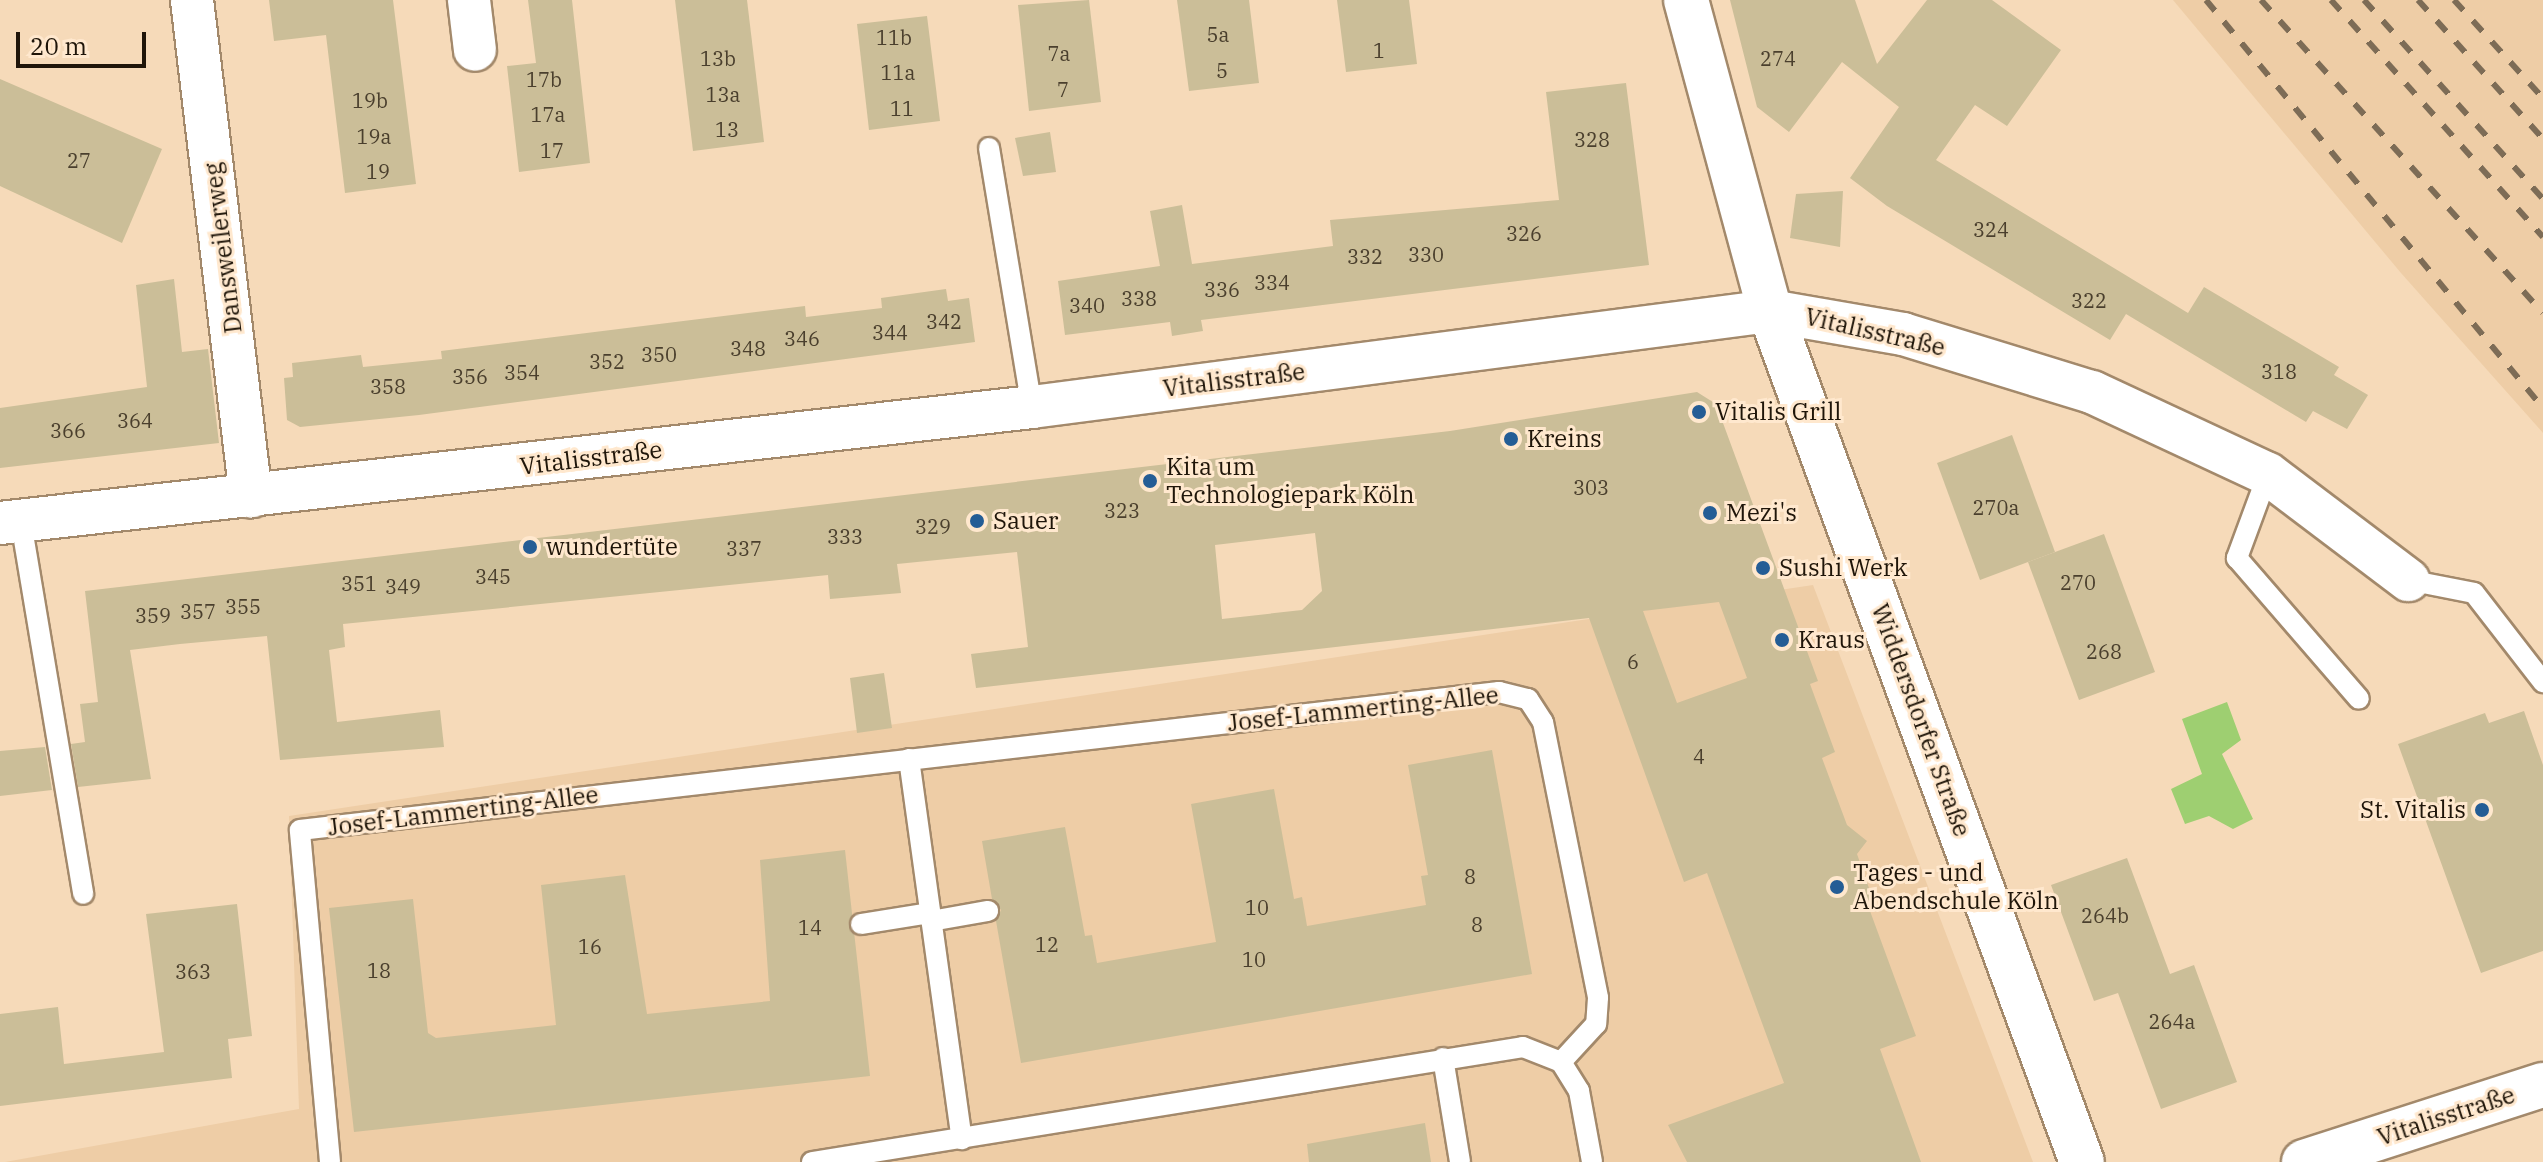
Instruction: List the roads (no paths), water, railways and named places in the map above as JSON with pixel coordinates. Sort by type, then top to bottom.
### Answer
[{"type":"main road","name":"Widdersdorfer Straße","points":[[1686,0],[1770,311],[2082,1162]]},
{"type":"main road","name":"Vitalisstraße","points":[[2304,1162],[2543,1085]]},
{"type":"street","name":"Dansweilerweg","points":[[192,0],[251,497]]},
{"type":"street","points":[[469,0],[475,50]]},
{"type":"street","name":"Vitalisstraße","points":[[10,522],[1032,407],[1770,311],[1903,334],[2092,392],[2268,474],[2408,580]]},
{"type":"lane","points":[[989,148],[1032,407]]},
{"type":"lane","points":[[2268,474],[2237,558],[2359,699]]},
{"type":"lane","points":[[10,522],[83,894]]},
{"type":"lane","points":[[2408,580],[2474,593],[2543,682]]},
{"type":"lane","name":"Josef-Lammerting-Allee","points":[[330,1162],[300,830],[1499,692],[1528,699],[1543,722],[1598,998],[1596,1024],[1561,1062]]},
{"type":"lane","points":[[909,759],[962,1139]]},
{"type":"lane","points":[[861,924],[988,911]]},
{"type":"lane","points":[[812,1162],[1523,1047],[1561,1062],[1579,1091],[1592,1162]]},
{"type":"lane","points":[[1443,1058],[1460,1162]]},
{"type":"railway","points":[[2206,0],[2543,408]]},
{"type":"railway","points":[[2261,0],[2543,313]]},
{"type":"railway","points":[[2331,0],[2543,237]]},
{"type":"railway","points":[[2364,0],[2543,199]]},
{"type":"railway","points":[[2418,0],[2543,139]]},
{"type":"railway","points":[[2454,0],[2543,98]]},
{"type":"place","name":"Vitalis Grill","points":[[1699,412]]},
{"type":"place","name":"Kreins","points":[[1511,439]]},
{"type":"place","name":"Kita um Technologiepark Köln","points":[[1150,481]]},
{"type":"place","name":"Mezi's","points":[[1710,513]]},
{"type":"place","name":"Sauer","points":[[977,521]]},
{"type":"place","name":"wundertüte","points":[[530,547]]},
{"type":"place","name":"Sushi Werk","points":[[1763,568]]},
{"type":"place","name":"Kraus","points":[[1782,640]]},
{"type":"place","name":"St. Vitalis","points":[[2482,810]]},
{"type":"place","name":"Tages - und Abendschule Köln","points":[[1837,887]]}]
